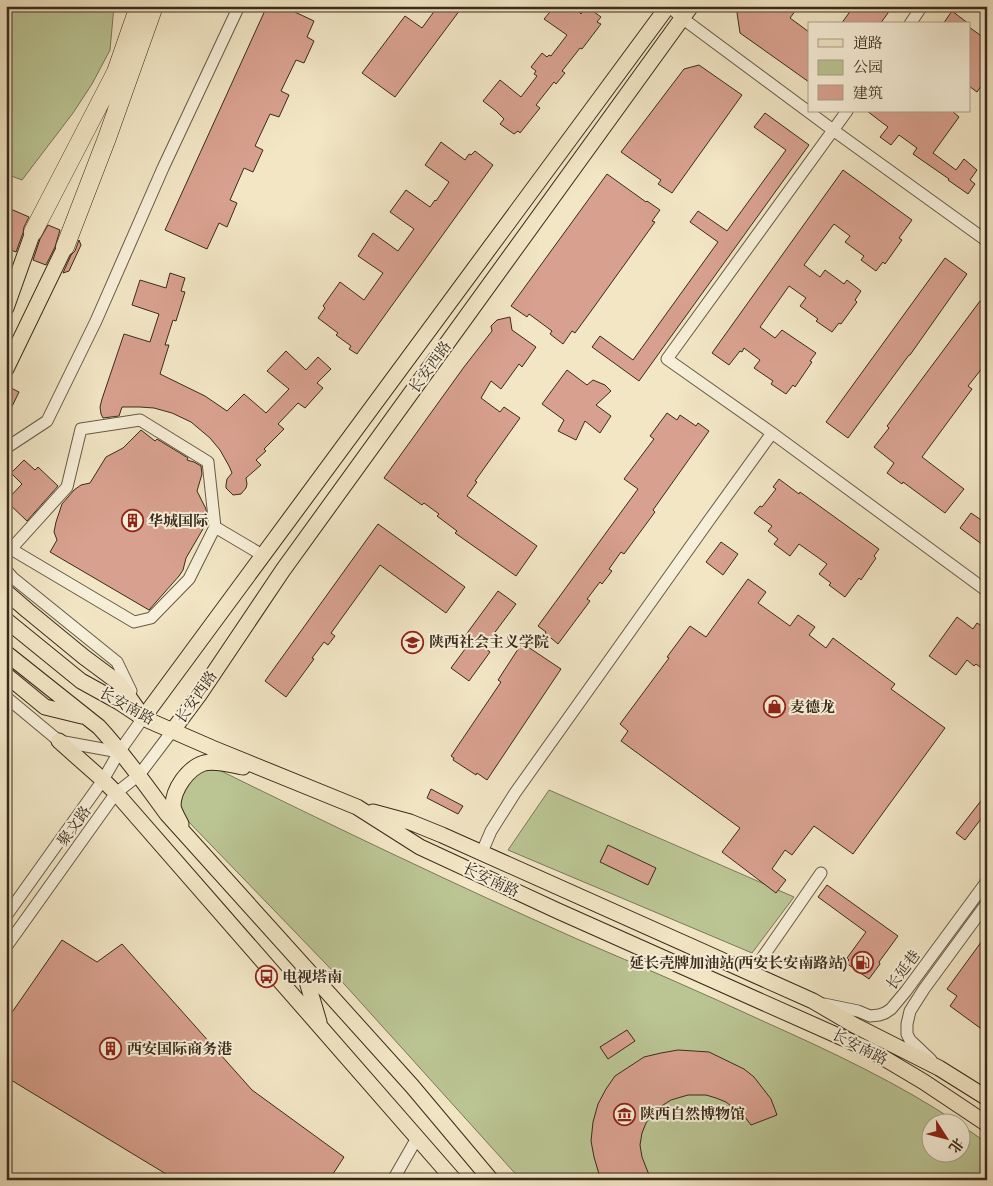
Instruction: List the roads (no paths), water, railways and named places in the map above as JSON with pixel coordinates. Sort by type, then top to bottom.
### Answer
[{"type":"highway","points":[[116,72],[126,6]]},
{"type":"highway","points":[[33,232],[116,72],[140,6]]},
{"type":"highway","points":[[65,247],[107,138],[154,6]]},
{"type":"main road","name":"长安西路","points":[[143,718],[669,6]]},
{"type":"main road","name":"长安西路","points":[[173,730],[282,570],[686,12]]},
{"type":"main road","points":[[6,308],[33,232]]},
{"type":"main road","points":[[6,369],[65,247]]},
{"type":"main road","points":[[6,592],[77,651],[119,682],[143,718]]},
{"type":"main road","name":"长安南路","points":[[6,620],[81,681],[143,718],[357,807],[420,847],[567,915],[872,1051],[924,1082],[987,1124]]},
{"type":"main road","name":"长安南路","points":[[6,653],[99,727],[139,775],[167,814],[412,1086],[491,1180]]},
{"type":"main road","points":[[6,674],[45,707],[87,717]]},
{"type":"main road","points":[[59,742],[116,793],[454,1180]]},
{"type":"main road","points":[[192,841],[173,806],[181,784],[192,770],[210,762],[267,771]]},
{"type":"main road","points":[[357,807],[410,822],[482,852],[813,1001],[854,1025],[939,1068],[987,1098]]},
{"type":"main road","points":[[302,964],[320,1027]]},
{"type":"street","points":[[6,448],[47,421],[96,321],[163,168],[239,6]]},
{"type":"street","points":[[669,6],[686,12],[808,110]]},
{"type":"street","points":[[911,22],[922,6]]},
{"type":"street","points":[[811,112],[987,241]]},
{"type":"street","points":[[846,112],[667,359],[987,590]]},
{"type":"street","points":[[140,420],[208,462],[215,527],[189,579],[151,618],[134,622],[11,549],[67,487],[81,429],[140,420]]},
{"type":"street","points":[[482,852],[491,831],[515,793],[772,433]]},
{"type":"street","points":[[215,527],[264,556]]},
{"type":"street","points":[[6,570],[13,578],[117,662],[143,718]]},
{"type":"street","points":[[6,697],[59,742],[119,752]]},
{"type":"street","name":"聚文路","points":[[6,916],[103,780],[119,752],[143,718]]},
{"type":"street","name":"聚文路","points":[[6,947],[116,793],[139,775],[173,730]]},
{"type":"street","points":[[751,974],[821,873]]},
{"type":"street","name":"长延巷","points":[[813,1001],[858,1011],[870,1016],[886,1013],[906,991],[987,881]]},
{"type":"street","name":"长延巷","points":[[939,1068],[910,1040],[907,1034],[910,1011],[987,903]]},
{"type":"street","points":[[393,1180],[417,1138]]},
{"type":"place","name":"华城国际","points":[[132,521]]},
{"type":"place","name":"陕西社会主义学院","points":[[413,642]]},
{"type":"place","name":"麦德龙","points":[[774,707]]},
{"type":"place","name":"延长壳牌加油站(西安长安南路站)","points":[[863,963]]},
{"type":"place","name":"电视塔南","points":[[266,977]]},
{"type":"place","name":"西安国际商务港","points":[[111,1049]]},
{"type":"place","name":"陕西自然博物馆","points":[[624,1114]]}]
